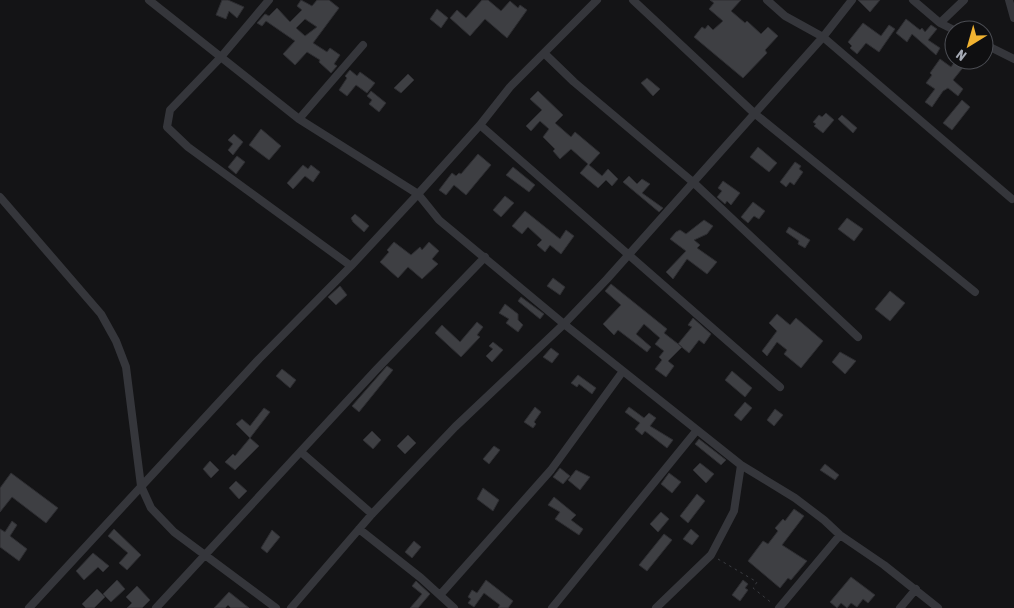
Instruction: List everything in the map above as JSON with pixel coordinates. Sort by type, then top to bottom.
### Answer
[{"type":"street","points":[[149,0],[299,119],[418,194],[439,220],[564,324],[697,430],[741,465],[795,498],[840,535],[916,589],[938,608]]},
{"type":"street","points":[[269,0],[221,57],[170,110],[167,127],[188,147],[351,266]]},
{"type":"street","points":[[29,608],[259,359],[351,266],[418,194],[480,125],[510,88],[597,0]]},
{"type":"street","points":[[633,0],[754,113],[975,292]]},
{"type":"street","points":[[767,0],[785,16],[823,37],[1012,199]]},
{"type":"street","points":[[291,608],[372,514],[455,427],[564,324],[630,254],[823,37],[852,0]]},
{"type":"street","points":[[913,0],[944,25]]},
{"type":"street","points":[[940,23],[964,0]]},
{"type":"street","points":[[1009,0],[1014,18]]},
{"type":"street","points":[[299,119],[363,45]]},
{"type":"street","points":[[994,49],[1014,59]]},
{"type":"street","points":[[544,54],[574,82],[694,183],[858,337]]},
{"type":"street","points":[[480,125],[630,254],[780,387]]},
{"type":"street","points":[[0,197],[101,314],[116,341],[126,367],[142,486],[151,508],[174,532],[276,608]]},
{"type":"street","points":[[156,608],[376,370],[485,257]]},
{"type":"street","points":[[440,595],[551,470],[623,371]]},
{"type":"street","points":[[552,608],[697,430]]},
{"type":"street","points":[[301,452],[372,514]]},
{"type":"street","points":[[656,608],[711,555],[734,511],[741,465]]},
{"type":"street","points":[[359,529],[454,608]]},
{"type":"street","points":[[778,608],[840,535]]},
{"type":"street","points":[[900,608],[916,589]]},
{"type":"path","points":[[711,555],[757,582],[753,588],[778,608]]},
{"type":"building","points":[[222,0],[228,0],[244,7],[237,18],[229,11],[226,19],[216,15]]},
{"type":"building","points":[[301,0],[312,6],[317,0],[329,0],[339,8],[313,43],[327,52],[330,48],[340,55],[334,64],[337,66],[331,73],[319,62],[320,60],[307,52],[295,65],[283,54],[295,41],[266,21],[262,26],[257,23],[265,14],[269,16],[277,8],[290,22],[302,10],[297,6]],"holes":[[[305,19],[317,27],[305,36],[296,28]]]},
{"type":"building","points":[[482,0],[488,0],[501,11],[510,1],[518,8],[520,5],[527,10],[507,38],[485,19],[470,36],[450,18],[457,10],[466,18]]},
{"type":"building","points":[[710,0],[741,0],[731,11],[745,23],[747,21],[761,34],[768,27],[778,36],[765,50],[767,53],[743,78],[694,37],[702,27],[705,29],[708,25],[713,30],[723,21],[709,9],[714,3]]},
{"type":"building","points":[[858,0],[880,0],[870,12]]},
{"type":"building","points":[[437,9],[448,18],[441,28],[430,19]]},
{"type":"building","points":[[906,19],[920,30],[922,28],[925,32],[931,25],[937,29],[928,40],[940,48],[936,55],[912,34],[907,42],[896,33]]},
{"type":"building","points":[[863,23],[881,36],[889,25],[895,29],[879,52],[866,43],[857,54],[850,48],[852,46],[848,42]]},
{"type":"building","points":[[940,59],[944,62],[944,70],[961,70],[953,80],[963,89],[958,96],[948,88],[943,91],[932,107],[925,102],[935,89],[926,83],[932,75],[930,73]]},
{"type":"building","points":[[350,70],[357,76],[360,72],[375,83],[367,93],[356,85],[347,96],[339,90]]},
{"type":"building","points":[[408,74],[414,80],[401,93],[394,88]]},
{"type":"building","points":[[647,78],[660,89],[653,96],[641,83]]},
{"type":"building","points":[[371,91],[386,103],[379,112],[369,104],[372,100],[367,96]]},
{"type":"building","points":[[538,91],[563,115],[555,123],[571,137],[575,132],[600,153],[589,165],[602,176],[608,169],[618,179],[612,186],[606,180],[598,188],[580,173],[588,164],[571,149],[560,159],[553,151],[555,149],[543,137],[549,129],[540,121],[531,131],[526,126],[542,110],[530,99]]},
{"type":"building","points":[[962,100],[970,107],[952,130],[943,123]]},
{"type":"building","points":[[826,113],[834,120],[823,133],[814,126],[816,124],[813,122],[819,115],[822,117]]},
{"type":"building","points":[[842,115],[857,128],[853,133],[838,119]]},
{"type":"building","points":[[261,129],[281,146],[269,160],[249,145]]},
{"type":"building","points":[[234,134],[243,142],[233,155],[228,150],[233,144],[228,140]]},
{"type":"building","points":[[758,147],[777,163],[769,172],[750,157]]},
{"type":"building","points":[[478,154],[491,165],[466,195],[454,185],[446,195],[439,190],[452,173],[456,176],[459,173],[461,174]]},
{"type":"building","points":[[237,156],[245,162],[236,174],[228,167]]},
{"type":"building","points":[[795,162],[801,166],[799,169],[803,172],[794,185],[790,182],[786,187],[780,182]]},
{"type":"building","points":[[303,165],[308,169],[311,165],[320,172],[313,182],[305,176],[293,189],[287,183]]},
{"type":"building","points":[[513,167],[535,185],[529,192],[506,175]]},
{"type":"building","points":[[629,176],[637,184],[642,179],[650,184],[642,193],[663,208],[659,212],[623,182]]},
{"type":"building","points":[[723,181],[740,193],[731,205],[727,201],[725,204],[717,197],[722,191],[718,188]]},
{"type":"building","points":[[505,196],[514,203],[501,217],[493,210]]},
{"type":"building","points":[[753,202],[765,211],[759,219],[754,216],[748,223],[741,217]]},
{"type":"building","points":[[525,211],[560,239],[566,230],[574,236],[561,254],[550,245],[545,252],[537,245],[542,240],[528,227],[522,234],[512,226]]},
{"type":"building","points":[[355,214],[369,226],[364,232],[351,218]]},
{"type":"building","points":[[847,218],[863,229],[854,241],[838,229]]},
{"type":"building","points":[[704,220],[713,226],[707,234],[694,240],[700,245],[697,248],[717,262],[707,274],[687,259],[673,279],[666,272],[686,251],[670,239],[680,230],[686,234]]},
{"type":"building","points":[[789,227],[810,240],[805,248],[786,232]]},
{"type":"building","points":[[394,242],[411,255],[420,247],[422,250],[429,242],[439,251],[432,259],[438,264],[422,279],[408,267],[398,278],[380,262],[389,252],[387,250]]},
{"type":"building","points":[[553,278],[565,287],[560,295],[547,286]]},
{"type":"building","points":[[611,284],[667,329],[664,333],[682,347],[668,361],[674,366],[666,377],[655,369],[662,360],[659,357],[664,351],[655,344],[660,338],[644,324],[636,334],[651,347],[647,352],[618,330],[614,335],[603,324],[621,305],[605,291]]},
{"type":"building","points":[[340,286],[347,295],[336,305],[328,297]]},
{"type":"building","points":[[890,291],[905,303],[890,321],[875,309]]},
{"type":"building","points":[[521,297],[544,314],[540,319],[518,301]]},
{"type":"building","points":[[505,304],[518,314],[518,320],[523,325],[518,332],[506,323],[509,319],[499,313]]},
{"type":"building","points":[[777,314],[790,325],[796,318],[823,341],[801,368],[784,354],[787,350],[777,342],[767,356],[762,351],[777,331],[769,323]]},
{"type":"building","points":[[693,318],[711,334],[704,344],[699,340],[689,353],[678,344],[692,327],[688,325]]},
{"type":"building","points":[[477,322],[483,327],[477,335],[480,337],[461,357],[435,333],[442,325],[460,342]]},
{"type":"building","points":[[493,342],[503,350],[492,362],[486,356],[493,349],[489,346]]},
{"type":"building","points":[[551,348],[559,354],[552,363],[543,357]]},
{"type":"building","points":[[840,352],[856,361],[845,374],[832,362]]},
{"type":"building","points":[[387,366],[393,370],[359,412],[352,406]]},
{"type":"building","points":[[282,369],[296,380],[290,388],[276,376]]},
{"type":"building","points":[[732,371],[752,388],[745,397],[725,380]]},
{"type":"building","points":[[578,375],[596,388],[592,394],[579,384],[577,387],[571,383]]},
{"type":"building","points":[[745,402],[752,408],[741,421],[734,415]]},
{"type":"building","points":[[535,407],[541,412],[534,422],[536,424],[533,428],[524,422]]},
{"type":"building","points":[[629,407],[644,418],[649,413],[656,418],[650,426],[673,440],[667,448],[645,431],[642,435],[635,429],[640,423],[625,412]]},
{"type":"building","points":[[264,408],[270,412],[250,438],[236,424],[242,419],[250,426]]},
{"type":"building","points":[[775,409],[783,415],[774,426],[767,420]]},
{"type":"building","points":[[372,431],[381,440],[373,449],[363,440]]},
{"type":"building","points":[[408,435],[416,443],[405,454],[397,446]]},
{"type":"building","points":[[250,438],[259,446],[235,470],[225,462],[233,454],[235,456]]},
{"type":"building","points":[[699,439],[726,460],[721,465],[695,444]]},
{"type":"building","points":[[494,446],[500,450],[489,464],[483,459]]},
{"type":"building","points":[[210,461],[219,470],[211,478],[203,469]]},
{"type":"building","points":[[700,463],[714,474],[706,483],[693,470]]},
{"type":"building","points":[[825,464],[839,475],[835,480],[820,470]]},
{"type":"building","points":[[560,468],[570,476],[563,484],[553,477]]},
{"type":"building","points":[[576,470],[590,477],[580,490],[568,480]]},
{"type":"building","points":[[11,473],[58,508],[46,523],[12,497],[0,512],[0,488]]},
{"type":"building","points":[[669,473],[681,482],[672,493],[661,484]]},
{"type":"building","points":[[236,481],[247,491],[239,499],[229,488]]},
{"type":"building","points":[[483,488],[499,500],[493,511],[477,499]]},
{"type":"building","points":[[697,494],[705,501],[688,523],[680,516]]},
{"type":"building","points":[[554,497],[576,515],[571,520],[583,529],[579,535],[555,519],[560,512],[548,505]]},
{"type":"building","points":[[794,509],[804,516],[782,545],[807,561],[791,580],[788,578],[780,588],[748,561],[763,541],[768,544],[778,531],[775,528],[783,519],[785,521]]},
{"type":"building","points":[[661,512],[669,519],[658,532],[650,524]]},
{"type":"building","points":[[12,521],[17,525],[10,536],[27,549],[19,561],[0,547],[0,529],[5,532]]},
{"type":"building","points":[[114,529],[141,555],[127,570],[119,563],[128,553],[108,536]]},
{"type":"building","points":[[691,529],[699,536],[692,545],[683,539]]},
{"type":"building","points":[[272,530],[280,537],[267,553],[261,548]]},
{"type":"building","points":[[664,534],[672,540],[647,571],[639,565]]},
{"type":"building","points":[[414,541],[421,547],[412,558],[405,552]]},
{"type":"building","points":[[93,553],[109,566],[103,572],[98,567],[84,580],[76,571]]},
{"type":"building","points":[[851,577],[875,595],[868,603],[863,599],[857,607],[851,603],[847,608],[841,603],[837,608],[830,602]]},
{"type":"building","points":[[117,580],[125,589],[111,602],[103,594]]},
{"type":"building","points":[[486,580],[513,601],[508,608],[498,608],[500,605],[484,593],[474,607],[468,603],[471,599],[468,597],[472,590],[477,593]]},
{"type":"building","points":[[743,580],[748,584],[745,588],[748,590],[740,601],[732,595]]},
{"type":"building","points":[[416,581],[430,594],[418,608],[410,608],[422,594],[412,586]]},
{"type":"building","points":[[137,586],[150,600],[142,608],[127,608],[132,603],[126,597]]},
{"type":"building","points":[[97,589],[105,597],[94,608],[86,608],[82,604]]},
{"type":"building","points":[[229,592],[249,608],[231,608],[228,605],[225,608],[214,608]]}]
